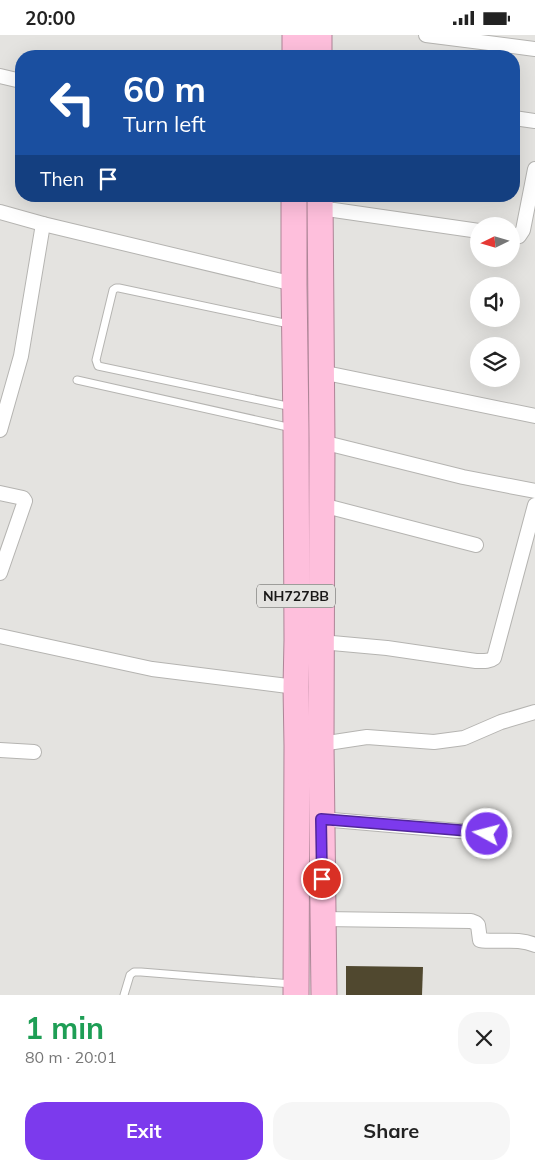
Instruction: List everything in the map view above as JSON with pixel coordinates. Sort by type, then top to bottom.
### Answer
[{"type":"highway","points":[[295,35],[295,50]]},
{"type":"highway","points":[[319,50],[320,35]]},
{"type":"highway","name":"NH727BB","points":[[294,202],[297,640],[296,990]]},
{"type":"highway","name":"NH727BB","points":[[320,202],[322,442],[321,819],[324,995]]},
{"type":"street","points":[[426,35],[535,49]]},
{"type":"street","points":[[0,76],[15,80]]},
{"type":"street","points":[[520,119],[535,121]]},
{"type":"street","points":[[520,234],[523,230],[535,169]]},
{"type":"street","points":[[320,202],[470,229]]},
{"type":"street","points":[[0,212],[294,284]]},
{"type":"street","points":[[0,430],[4,403],[21,356],[43,223]]},
{"type":"street","points":[[321,371],[535,416]]},
{"type":"street","points":[[322,442],[463,477],[535,491]]},
{"type":"street","points":[[0,493],[24,499],[4,549],[0,573]]},
{"type":"street","points":[[322,505],[476,545]]},
{"type":"street","points":[[321,641],[387,648],[476,661],[492,660],[497,649],[535,505]]},
{"type":"street","points":[[0,636],[152,669],[296,687]]},
{"type":"street","points":[[321,744],[367,737],[434,742],[464,738],[501,722],[535,712]]},
{"type":"street","points":[[0,750],[34,752]]},
{"type":"street","points":[[321,819],[470,831],[504,836]]},
{"type":"street","points":[[322,919],[471,921],[478,925],[480,940],[515,941],[535,945]]},
{"type":"lane","points":[[294,326],[116,288],[96,360],[98,366],[296,419]]},
{"type":"lane","points":[[78,380],[296,419]]},
{"type":"lane","points":[[124,995],[130,975],[134,972],[296,990]]},
{"type":"building","points":[[346,966],[423,967],[422,995],[346,995]]},
{"type":"route","points":[[322,879],[321,819],[487,834]]}]
